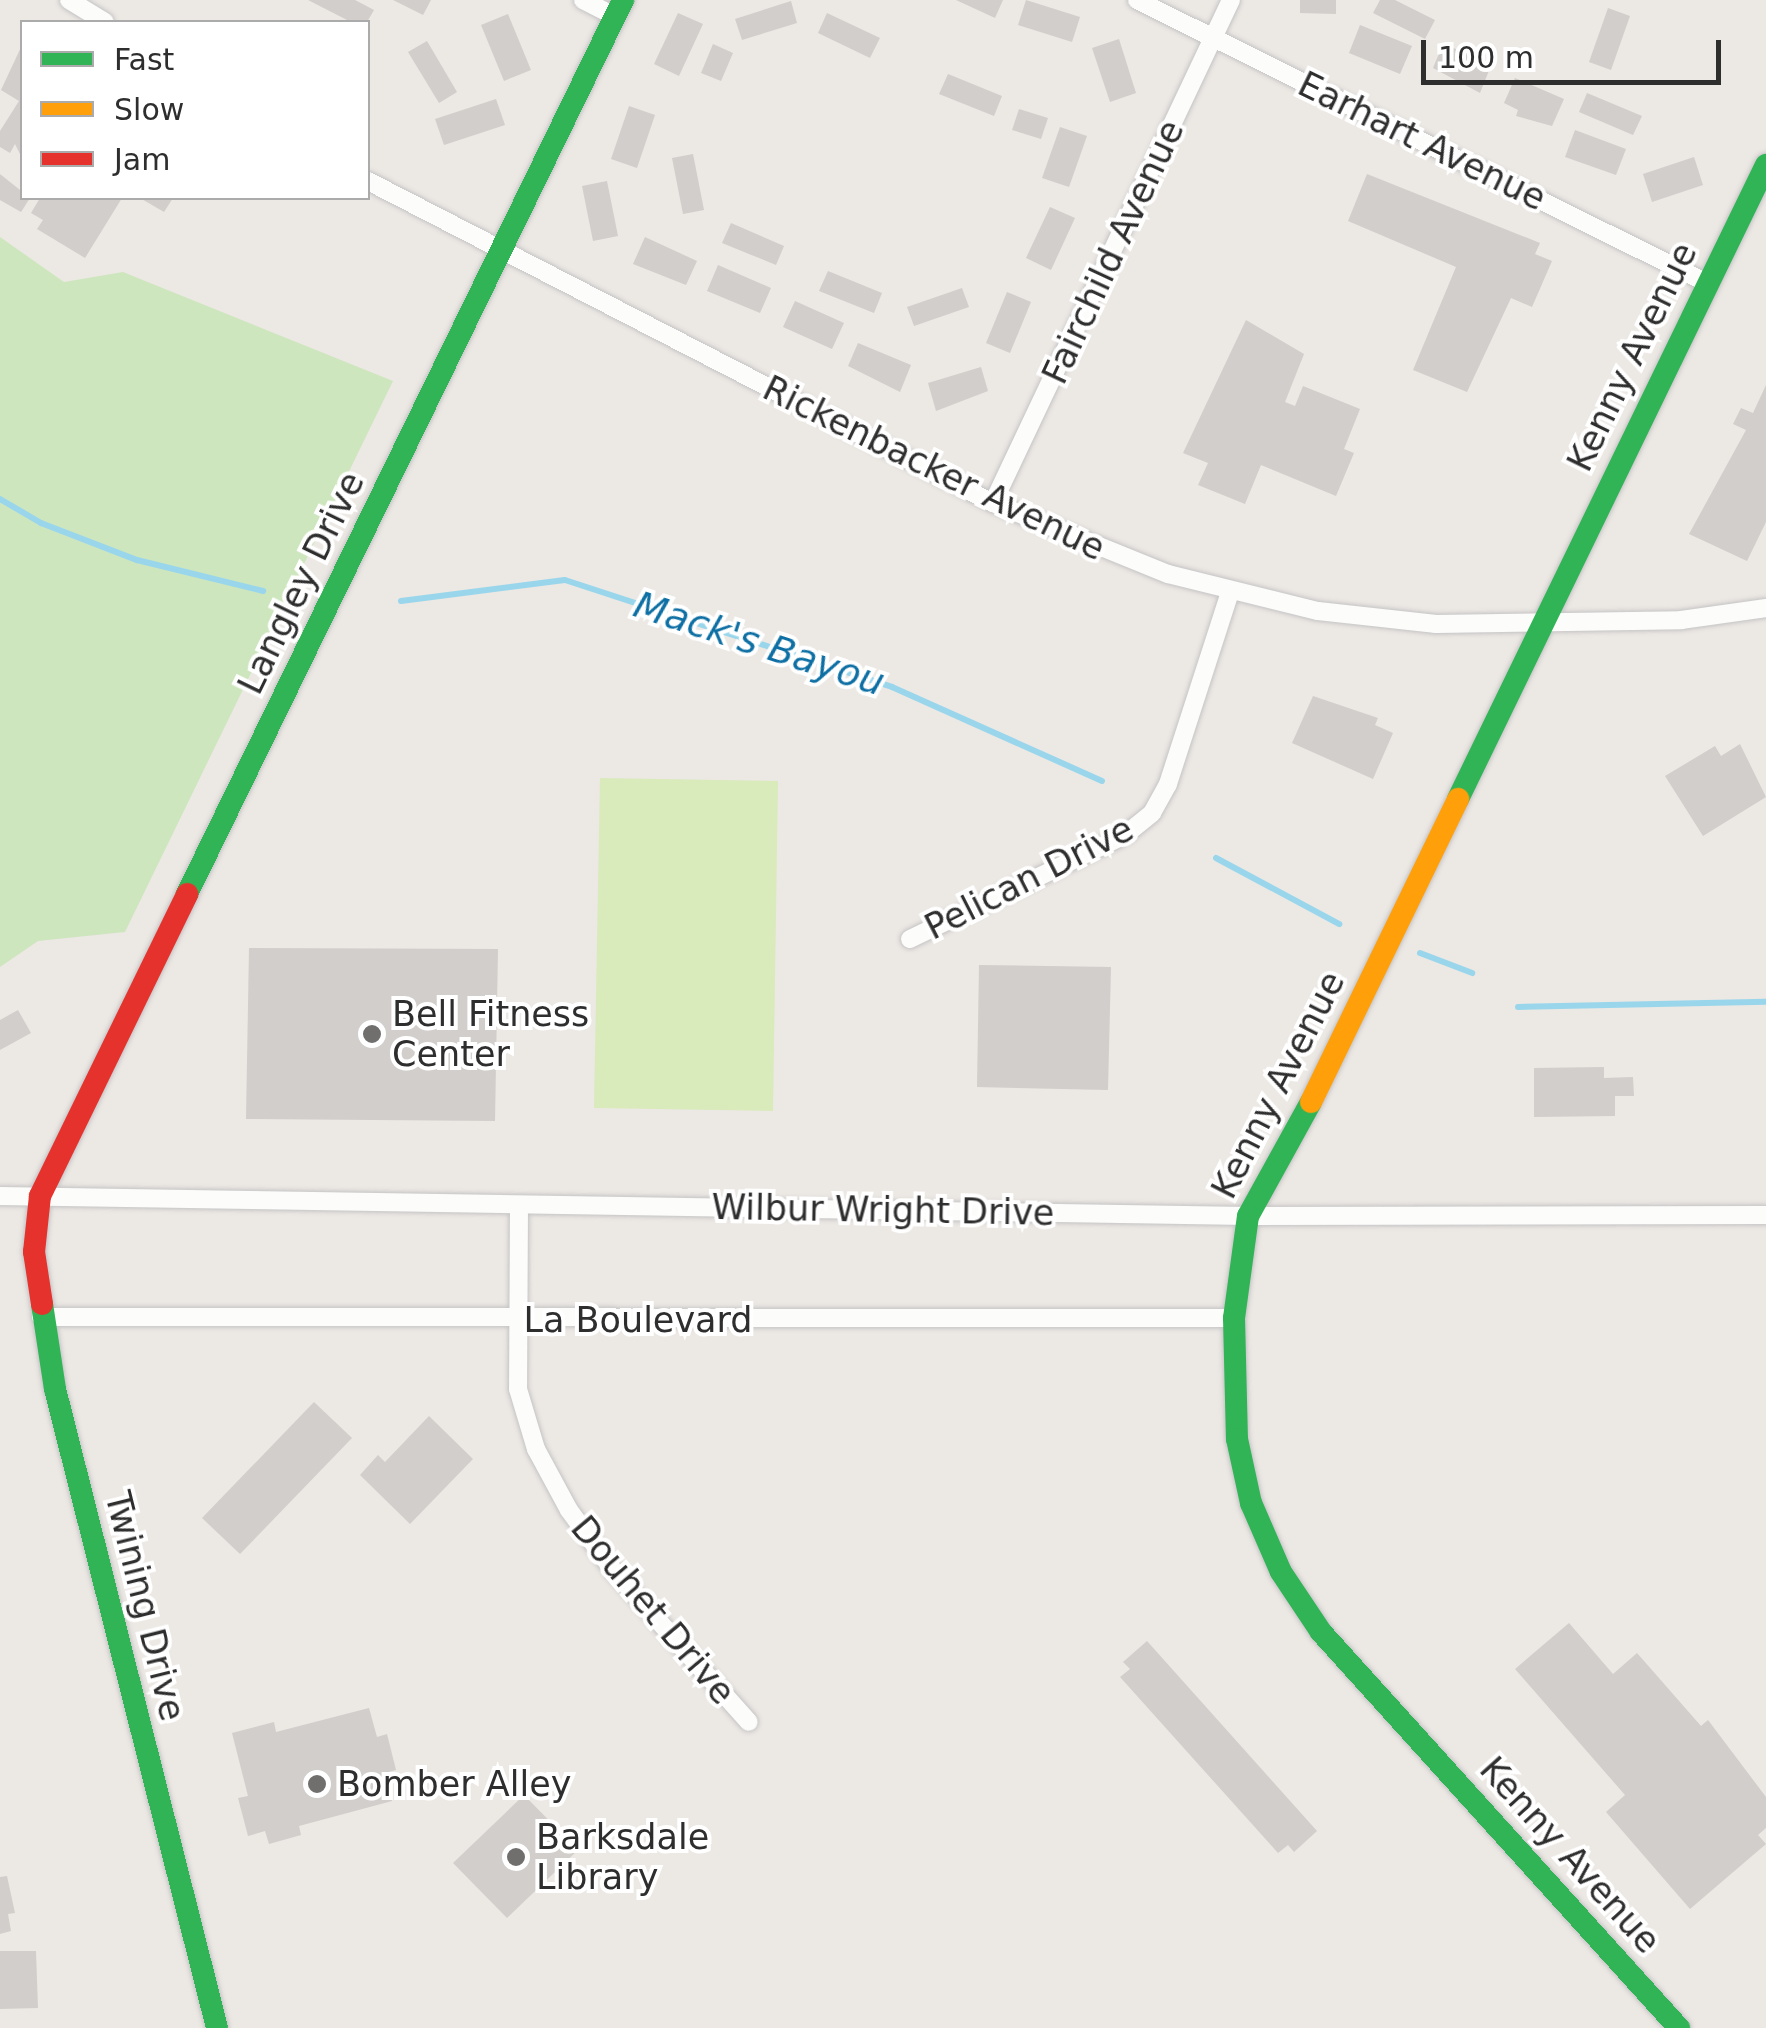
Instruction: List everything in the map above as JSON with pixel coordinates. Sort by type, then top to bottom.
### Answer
[{"type":"street","points":[[69,0],[102,20]]},
{"type":"street","points":[[583,0],[619,8]]},
{"type":"street","name":"Earhart Avenue","points":[[1137,0],[1707,283]]},
{"type":"street","name":"Fairchild Avenue","points":[[993,503],[1231,0]]},
{"type":"street","name":"Langley Drive","points":[[40,1196],[619,8]]},
{"type":"street","name":"Kenny Avenue","points":[[1679,2028],[1321,1632],[1281,1572],[1251,1503],[1237,1440],[1234,1318],[1248,1216],[1283,1159],[1766,165]]},
{"type":"street","name":"Rickenbacker Avenue","points":[[370,182],[993,503],[1105,553],[1230,592],[1388,621],[1540,627],[1766,608]]},
{"type":"street","name":"Pelican Drive","points":[[910,939],[1125,835],[1152,813],[1168,784],[1230,592]]},
{"type":"street","name":"Wilbur Wright Drive","points":[[0,1196],[1248,1216],[1766,1215]]},
{"type":"street","name":"Twining Drive","points":[[40,1196],[34,1252],[41,1317],[217,2028]]},
{"type":"street","name":"Douhet Drive","points":[[519,1205],[517,1320],[525,1419],[568,1510],[612,1569],[748,1722]]},
{"type":"street","name":"La Boulevard","points":[[41,1317],[1234,1318]]},
{"type":"green space","points":[[0,237],[64,282],[123,272],[393,381],[125,932],[38,941],[0,967]]},
{"type":"green space","points":[[600,778],[778,781],[773,1111],[594,1108]]},
{"type":"building","points":[[308,0],[355,0],[374,10],[368,20],[347,20]]},
{"type":"building","points":[[393,0],[431,0],[423,15]]},
{"type":"building","points":[[956,0],[1003,0],[995,18]]},
{"type":"building","points":[[1026,0],[1080,17],[1072,42],[1018,25]]},
{"type":"building","points":[[1300,0],[1336,0],[1336,14],[1300,13]]},
{"type":"building","points":[[1380,0],[1395,0],[1435,20],[1425,39],[1373,13]]},
{"type":"building","points":[[791,1],[797,23],[742,40],[735,19]]},
{"type":"building","points":[[1608,8],[1630,16],[1611,70],[1589,62]]},
{"type":"building","points":[[678,13],[703,24],[679,76],[654,64]]},
{"type":"building","points":[[827,13],[880,38],[870,58],[818,33]]},
{"type":"building","points":[[508,14],[531,70],[504,81],[481,25]]},
{"type":"building","points":[[1360,25],[1412,46],[1400,74],[1349,53]]},
{"type":"building","points":[[1119,39],[1136,93],[1110,102],[1092,48]]},
{"type":"building","points":[[427,41],[457,92],[439,103],[408,52]]},
{"type":"building","points":[[713,44],[733,53],[721,81],[701,73]]},
{"type":"building","points":[[1443,44],[1492,63],[1480,93],[1433,68]]},
{"type":"building","points":[[20,49],[20,154],[15,144],[10,153],[0,147],[0,131],[19,101],[1,90]]},
{"type":"building","points":[[948,74],[1002,96],[994,116],[939,94]]},
{"type":"building","points":[[1515,78],[1564,99],[1552,126],[1516,116],[1518,110],[1504,103]]},
{"type":"building","points":[[1587,93],[1642,116],[1633,135],[1579,112]]},
{"type":"building","points":[[496,99],[505,125],[444,145],[435,119]]},
{"type":"building","points":[[629,106],[655,115],[637,168],[611,159]]},
{"type":"building","points":[[1019,109],[1048,118],[1041,139],[1012,130]]},
{"type":"building","points":[[1060,127],[1087,136],[1069,187],[1042,178]]},
{"type":"building","points":[[1575,130],[1626,149],[1616,175],[1565,157]]},
{"type":"building","points":[[693,154],[704,210],[683,214],[672,158]]},
{"type":"building","points":[[1694,157],[1703,185],[1652,202],[1643,174]]},
{"type":"building","points":[[0,174],[20,190],[20,200],[29,200],[21,212],[0,200]]},
{"type":"building","points":[[1367,174],[1540,243],[1535,254],[1552,261],[1532,307],[1511,298],[1467,392],[1413,370],[1456,267],[1348,221]]},
{"type":"building","points":[[607,181],[618,236],[593,241],[582,186]]},
{"type":"building","points":[[39,200],[121,200],[85,258],[37,229],[43,220],[31,213]]},
{"type":"building","points":[[143,200],[172,200],[164,212]]},
{"type":"building","points":[[1050,207],[1075,218],[1051,270],[1026,258]]},
{"type":"building","points":[[731,223],[784,246],[776,265],[722,243]]},
{"type":"building","points":[[645,237],[697,261],[686,285],[633,264]]},
{"type":"building","points":[[718,265],[771,288],[760,313],[707,291]]},
{"type":"building","points":[[828,271],[882,293],[874,313],[819,291]]},
{"type":"building","points":[[962,288],[969,307],[914,326],[907,307]]},
{"type":"building","points":[[1007,292],[1031,302],[1010,353],[986,343]]},
{"type":"building","points":[[795,301],[844,323],[832,349],[783,327]]},
{"type":"building","points":[[1246,320],[1304,354],[1285,402],[1295,406],[1303,386],[1360,409],[1344,449],[1354,453],[1336,496],[1261,465],[1245,504],[1198,485],[1208,463],[1183,453]]},
{"type":"building","points":[[858,343],[911,365],[900,392],[848,366]]},
{"type":"building","points":[[981,367],[988,391],[936,411],[928,383]]},
{"type":"building","points":[[1766,385],[1766,522],[1747,561],[1689,534],[1746,430],[1733,424],[1741,408],[1753,413]]},
{"type":"building","points":[[1313,696],[1378,718],[1375,725],[1393,733],[1373,779],[1292,743]]},
{"type":"building","points":[[1740,744],[1766,797],[1703,836],[1665,776],[1715,746],[1721,756]]},
{"type":"building","name":"Bell Fitness Center","points":[[249,948],[498,949],[495,1121],[246,1119]]},
{"type":"building","points":[[979,965],[1111,967],[1108,1090],[977,1087]]},
{"type":"building","points":[[18,1010],[31,1033],[0,1050],[0,1020]]},
{"type":"building","points":[[1604,1067],[1604,1078],[1633,1077],[1634,1096],[1615,1096],[1615,1116],[1534,1117],[1534,1068]]},
{"type":"building","points":[[314,1402],[352,1438],[240,1554],[202,1518]]},
{"type":"building","points":[[429,1416],[473,1459],[410,1524],[360,1475],[378,1455],[385,1462]]},
{"type":"building","points":[[1569,1623],[1613,1674],[1637,1653],[1701,1726],[1708,1720],[1766,1797],[1766,1828],[1758,1835],[1766,1844],[1690,1909],[1606,1812],[1625,1795],[1515,1669]]},
{"type":"building","points":[[1147,1641],[1317,1831],[1294,1852],[1288,1845],[1278,1853],[1120,1677],[1130,1669],[1123,1662]]},
{"type":"building","name":"Bomber Alley","points":[[369,1708],[377,1737],[387,1734],[396,1770],[385,1773],[392,1801],[299,1826],[301,1835],[269,1844],[265,1831],[248,1836],[238,1798],[248,1796],[232,1733],[274,1722],[276,1732]]},
{"type":"building","name":"Barksdale Library","points":[[524,1795],[578,1850],[507,1918],[453,1863]]},
{"type":"building","points":[[7,1876],[15,1913],[8,1914],[11,1931],[0,1934],[0,1877]]},
{"type":"building","points":[[0,1951],[36,1951],[38,2008],[0,2009]]},
{"type":"waterway","name":"Mack's Bayou","points":[[0,499],[41,523],[137,560],[263,591]]},
{"type":"waterway","name":"Mack's Bayou","points":[[401,601],[565,580],[892,687],[1102,781]]},
{"type":"waterway","name":"Mack's Bayou","points":[[1216,858],[1339,924]]},
{"type":"waterway","name":"Mack's Bayou","points":[[1420,953],[1472,973]]},
{"type":"waterway","name":"Mack's Bayou","points":[[1518,1007],[1766,1002]]},
{"type":"traffic: fast","points":[[187,894],[623,0]]},
{"type":"traffic: fast","points":[[1458,799],[1766,165]]},
{"type":"traffic: fast","points":[[1311,1102],[1248,1216],[1234,1318],[1237,1439],[1251,1503],[1281,1572],[1321,1632],[1679,2028]]},
{"type":"traffic: fast","points":[[42,1304],[55,1389],[217,2028]]},
{"type":"traffic: slow","points":[[1311,1102],[1458,799]]},
{"type":"traffic: jam","points":[[42,1304],[34,1252],[40,1196],[187,894]]},
{"type":"place","name":"Bell Fitness Center","points":[[372,1034]]},
{"type":"place","name":"Bomber Alley","points":[[317,1784]]},
{"type":"place","name":"Barksdale Library","points":[[516,1857]]}]
